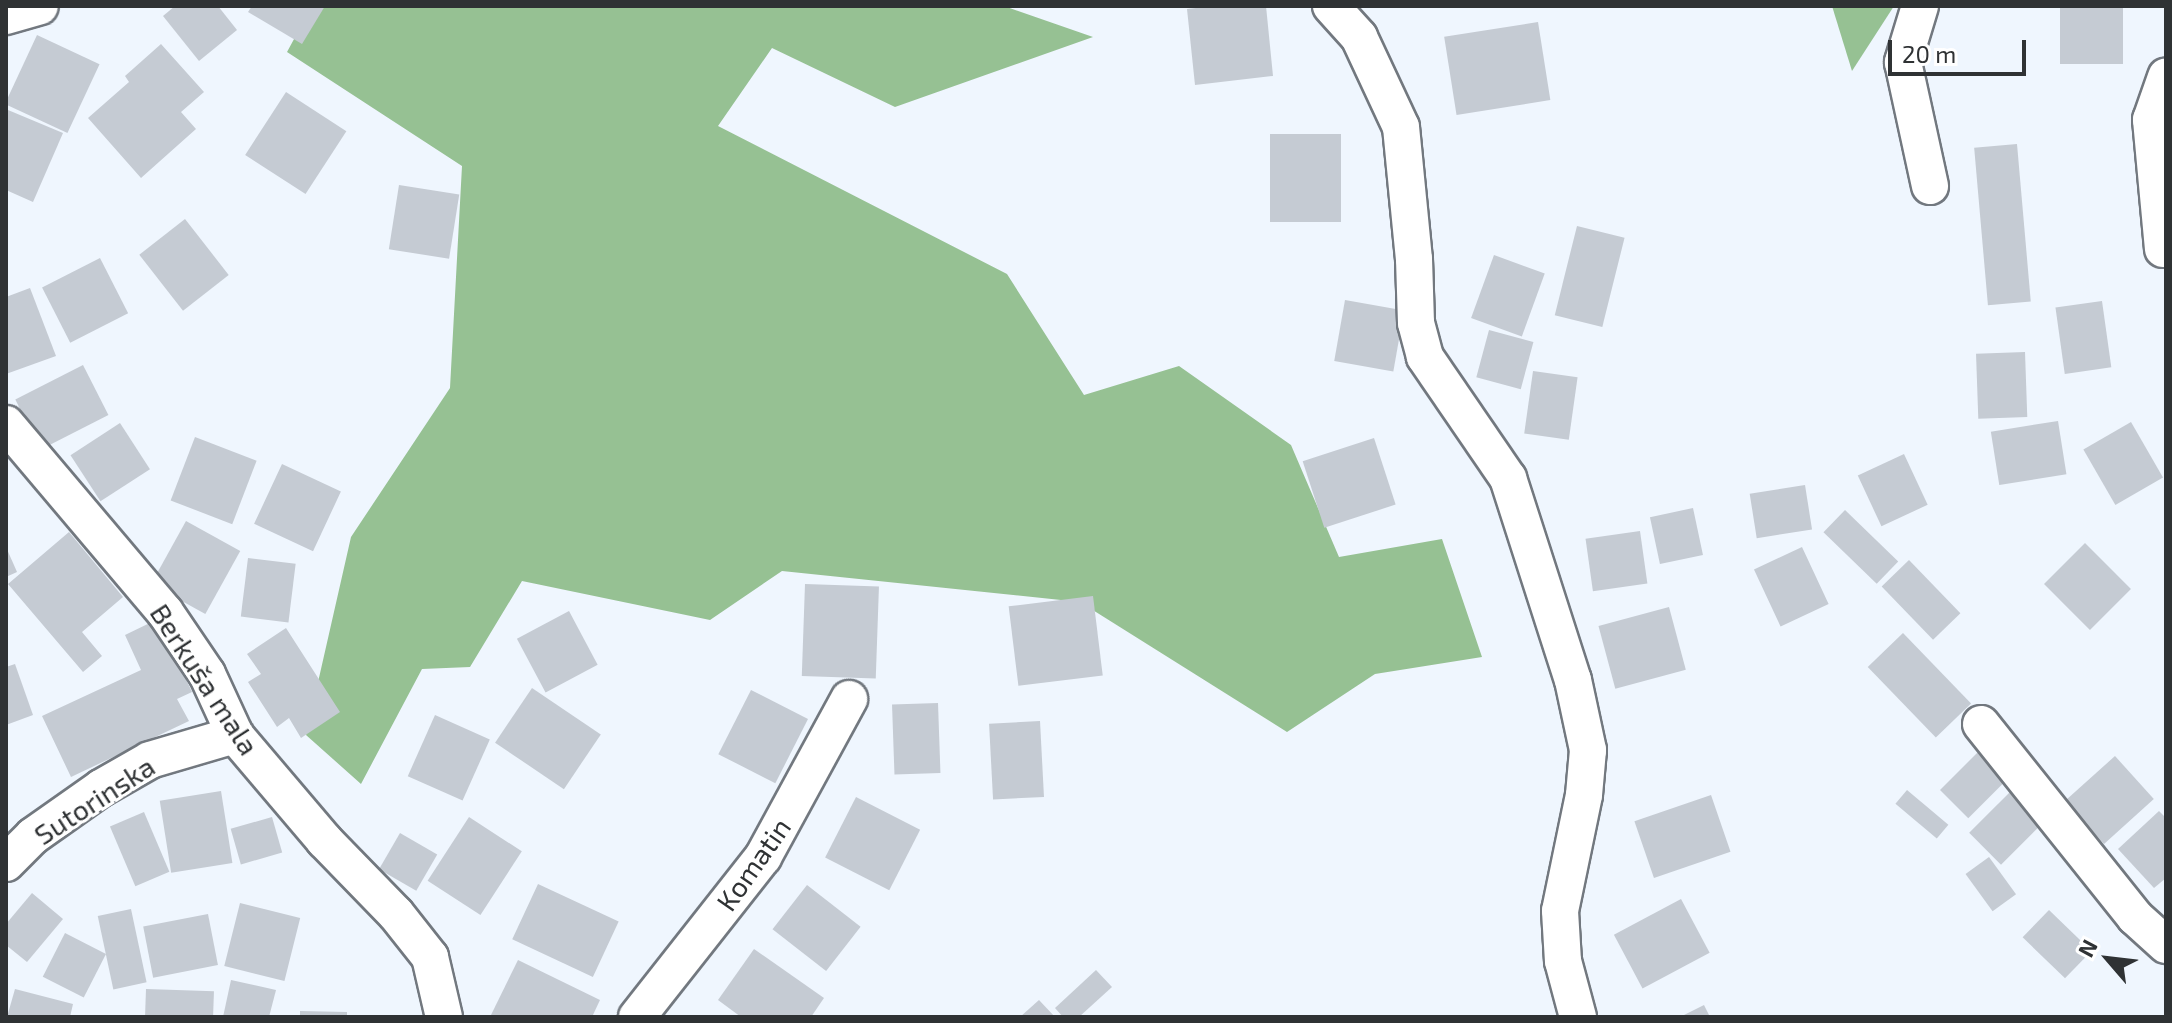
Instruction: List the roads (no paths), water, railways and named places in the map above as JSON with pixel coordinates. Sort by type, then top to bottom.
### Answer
[{"type":"street","points":[[6,16],[40,6]]},
{"type":"street","points":[[1331,6],[1359,37],[1401,127],[1416,323],[1425,357],[1508,478],[1573,680],[1588,750],[1584,795],[1560,911],[1563,961],[1578,1017]]},
{"type":"street","points":[[1920,6],[1903,62],[1930,186]]},
{"type":"street","points":[[2163,249],[2151,120],[2166,77]]},
{"type":"street","name":"Berkuša mala","points":[[6,424],[165,612],[207,674],[235,735],[324,840],[396,914],[430,957],[444,1017]]},
{"type":"street","name":"Komatin","points":[[637,1017],[763,857],[849,699]]},
{"type":"street","points":[[1981,724],[2135,917],[2166,945]]},
{"type":"street","name":"Sutorinska","points":[[6,863],[33,836],[150,760],[235,735]]}]
